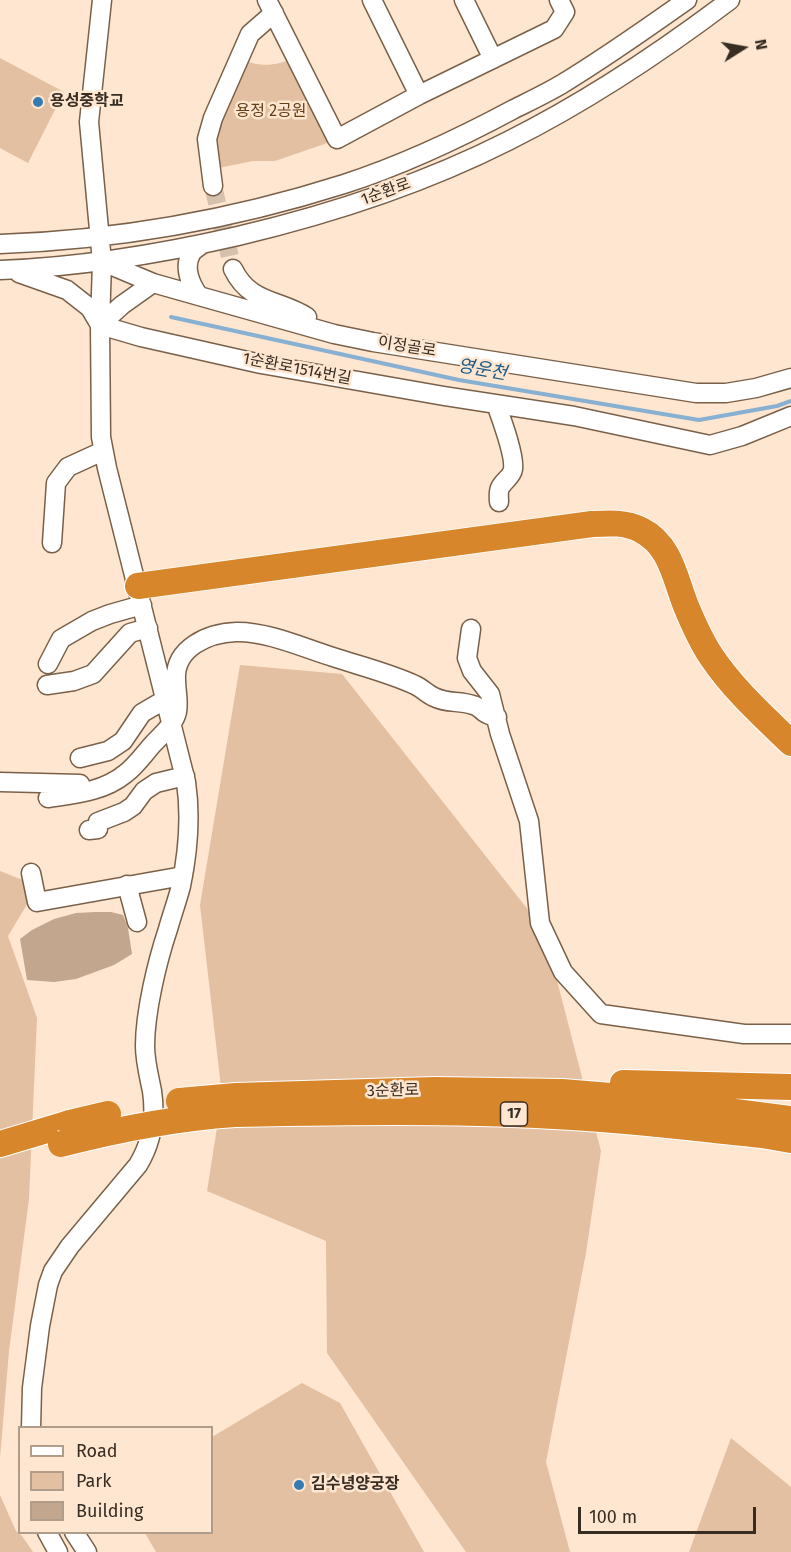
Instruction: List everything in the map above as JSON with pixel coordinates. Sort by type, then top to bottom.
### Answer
[{"type":"highway","points":[[140,595],[592,524],[625,524],[641,530],[662,547],[669,557],[693,621],[709,653],[745,699],[791,743]]},
{"type":"highway","points":[[140,595],[552,539],[602,534],[628,538],[643,546],[653,558],[699,661],[724,691],[791,758]]},
{"type":"highway","points":[[452,1090],[589,1082],[791,1087]]},
{"type":"highway","name":"3순환로","points":[[236,1105],[354,1092],[452,1090],[562,1092],[791,1119]]},
{"type":"highway","name":"3순환로","points":[[0,1163],[66,1134],[148,1106],[204,1098],[236,1105],[582,1117],[791,1140]]},
{"type":"highway","name":"3순환로","points":[[0,1144],[66,1134]]},
{"type":"street","points":[[31,1426],[32,1388],[40,1326],[53,1271],[70,1246],[138,1165],[153,1130],[154,1108],[146,1062],[146,1029],[159,961],[183,876],[188,831],[188,795],[185,776],[101,436],[102,262],[89,122],[102,0]]},
{"type":"street","points":[[372,0],[419,96]]},
{"type":"street","points":[[464,0],[493,59]]},
{"type":"street","name":"1순환로","points":[[0,244],[52,242],[116,235],[189,223],[292,199],[346,183],[446,144],[560,85],[619,49],[687,0]]},
{"type":"street","name":"1순환로","points":[[3,269],[46,268],[102,262],[202,244],[272,228],[405,186],[487,151],[565,110],[622,76],[730,0]]},
{"type":"street","points":[[213,186],[207,139],[213,118],[250,34],[270,7],[338,139],[554,29],[562,6]]},
{"type":"street","points":[[199,297],[188,274],[192,253],[202,244]]},
{"type":"street","name":"이정골로","points":[[102,262],[153,283],[199,297],[334,334],[424,351],[696,393],[726,393],[756,388],[791,378]]},
{"type":"street","points":[[3,269],[67,290],[90,308],[100,325]]},
{"type":"street","points":[[233,269],[239,280],[250,291],[303,314],[334,334]]},
{"type":"street","points":[[100,325],[122,305],[153,283]]},
{"type":"street","name":"1순환로1514번길","points":[[100,325],[141,337],[261,364],[574,417],[710,445],[742,436],[791,416]]},
{"type":"street","points":[[496,404],[505,427],[513,460],[511,476],[500,488],[499,502]]},
{"type":"street","points":[[52,543],[56,483],[68,467],[103,451]]},
{"type":"street","points":[[48,664],[61,639],[92,621],[110,614],[140,595]]},
{"type":"street","points":[[47,685],[74,681],[93,674],[130,633],[148,628]]},
{"type":"street","points":[[471,629],[466,658],[472,671],[490,694],[500,735],[529,821],[540,923],[563,972],[601,1014],[744,1034],[791,1034]]},
{"type":"street","points":[[48,798],[83,793],[109,784],[126,774],[172,724],[177,711],[176,670],[181,656],[202,640],[236,632],[278,639],[380,672],[417,686],[432,697],[448,703],[458,701],[476,706],[486,714],[497,717]]},
{"type":"street","points":[[80,758],[108,751],[123,741],[142,713],[166,699]]},
{"type":"street","points":[[89,830],[98,829],[98,822],[133,806],[144,791],[156,783],[185,776]]},
{"type":"street","points":[[0,782],[109,784]]},
{"type":"street","points":[[31,873],[37,902],[183,876]]},
{"type":"street","points":[[127,885],[137,922]]},
{"type":"street","points":[[48,1534],[58,1552]]},
{"type":"street","points":[[75,1534],[87,1552]]},
{"type":"green space","points":[[0,58],[64,92],[28,163],[0,148]]},
{"type":"green space","name":"용정 2공원","points":[[295,58],[336,140],[275,161],[253,161],[218,168],[212,132],[244,60],[270,65]]},
{"type":"green space","points":[[240,665],[342,674],[544,930],[601,1151],[586,1253],[546,1462],[570,1552],[466,1552],[327,1353],[326,1241],[207,1191],[222,1096],[200,905]]},
{"type":"green space","points":[[0,871],[38,886],[8,936],[37,1018],[29,1199],[9,1351],[0,1458]]},
{"type":"green space","name":"김수녕양궁장","points":[[302,1383],[340,1403],[424,1552],[156,1552],[146,1534],[213,1534],[213,1436]]},
{"type":"green space","points":[[731,1438],[791,1487],[791,1552],[689,1552]]},
{"type":"green space","points":[[0,1495],[16,1531],[33,1552],[0,1552]]},
{"type":"building","points":[[111,912],[123,915],[128,928],[132,954],[114,965],[76,979],[54,982],[27,980],[20,939],[54,919],[76,913]]},
{"type":"waterway","name":"영운천","points":[[171,317],[459,380],[699,420],[777,406],[791,401]]},
{"type":"tunnel","points":[[213,186],[233,269]]},
{"type":"place","name":"용성중학교","points":[[38,102]]},
{"type":"place","name":"김수녕양궁장","points":[[299,1485]]}]
